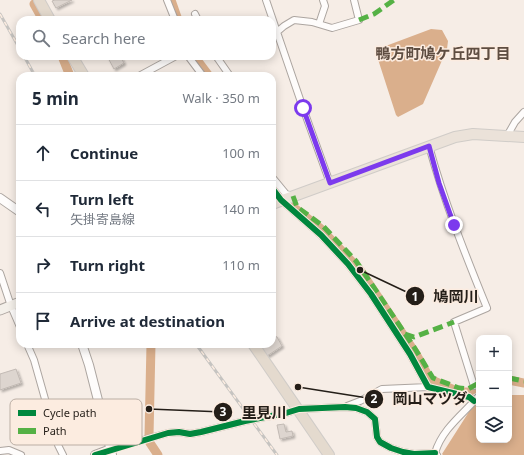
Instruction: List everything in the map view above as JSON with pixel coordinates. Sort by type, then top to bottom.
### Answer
[{"type":"highway","points":[[39,0],[48,16]]},
{"type":"highway","points":[[74,60],[82,72]]},
{"type":"highway","points":[[256,348],[299,409],[329,455]]},
{"type":"main road","points":[[284,200],[454,136],[524,137]]},
{"type":"main road","points":[[0,310],[16,304]]},
{"type":"street","points":[[167,0],[173,16]]},
{"type":"street","points":[[266,0],[271,16]]},
{"type":"street","points":[[320,24],[325,6],[323,0]]},
{"type":"street","points":[[276,29],[294,20],[320,24],[332,28],[359,20],[354,0]]},
{"type":"street","points":[[276,32],[330,183]]},
{"type":"street","points":[[146,72],[169,60]]},
{"type":"street","points":[[191,60],[199,72]]},
{"type":"street","points":[[219,60],[227,72]]},
{"type":"street","points":[[507,136],[515,122],[524,112]]},
{"type":"street","points":[[429,146],[439,183],[486,308],[454,322],[474,386]]},
{"type":"street","points":[[276,182],[286,194],[284,200]]},
{"type":"street","points":[[276,192],[321,235],[348,264],[371,294],[410,354],[428,387]]},
{"type":"street","points":[[0,198],[16,209]]},
{"type":"street","points":[[0,273],[10,306],[16,319]]},
{"type":"street","points":[[29,348],[34,360],[45,399]]},
{"type":"street","points":[[83,348],[98,399]]},
{"type":"street","points":[[142,442],[168,433],[179,432],[190,434],[201,432],[245,420],[286,413],[299,409],[346,407],[356,408],[367,412],[375,419],[380,442],[392,448],[414,454],[436,454],[438,444],[453,422],[474,401],[469,397],[428,387],[382,389],[346,407]]},
{"type":"street","points":[[58,445],[63,455]]},
{"type":"street","points":[[95,455],[112,452],[133,445]]},
{"type":"street","points":[[0,451],[9,450],[21,455]]},
{"type":"shaded area","points":[[431,29],[442,30],[448,41],[447,49],[423,104],[398,117],[396,115],[375,50]]},
{"type":"shaded area","points":[[512,395],[524,395],[524,455],[442,454],[476,401],[476,443],[512,443]]},
{"type":"building","points":[[72,0],[56,8],[52,1]]},
{"type":"building","points":[[109,60],[122,60],[124,63],[114,69]]},
{"type":"building","points":[[277,337],[282,346],[267,356],[262,348],[276,348]]},
{"type":"building","points":[[16,369],[21,383],[0,390],[0,374]]},
{"type":"building","points":[[284,424],[286,432],[292,431],[293,436],[280,439],[277,425]]},
{"type":"waterway","points":[[171,0],[177,16]]},
{"type":"waterway","points":[[34,4],[41,16]]},
{"type":"waterway","points":[[64,60],[68,72]]},
{"type":"waterway","points":[[197,60],[206,72]]},
{"type":"waterway","points":[[276,187],[288,203],[320,228],[360,270],[416,354],[430,379],[459,392],[469,392],[476,388]]},
{"type":"waterway","points":[[151,348],[149,436],[150,443],[158,455]]},
{"type":"waterway","points":[[512,381],[524,383]]},
{"type":"railway","points":[[0,14],[16,42]]},
{"type":"railway","points":[[26,60],[33,72]]},
{"type":"railway","points":[[199,348],[277,455]]},
{"type":"marked path","points":[[359,20],[374,14],[394,0]]},
{"type":"marked path","points":[[293,196],[297,207],[323,226],[356,261],[433,378],[459,388],[468,389],[476,385]]},
{"type":"marked path","points":[[405,334],[414,337],[454,322]]},
{"type":"marked path","points":[[512,379],[524,381]]},
{"type":"cycle path","points":[[276,193],[281,200],[321,235],[348,264],[371,294],[410,354],[428,387],[469,397],[474,401]]},
{"type":"cycle path","points":[[142,441],[168,433],[179,432],[190,434],[201,432],[299,409],[345,407],[356,408],[367,412],[375,419],[377,437],[380,442],[391,448],[414,454],[435,453]]},
{"type":"cycle path","points":[[95,455],[128,445]]},
{"type":"place","name":"鳩岡川","points":[[360,270]]},
{"type":"place","name":"岡山マツダ","points":[[298,387]]},
{"type":"place","name":"里見川","points":[[149,409]]},
{"type":"district","name":"鴨方町鳩ケ丘四丁目","points":[[443,53]]},
{"type":"route","points":[[303,108],[330,183],[429,146],[439,183],[454,225]]}]
